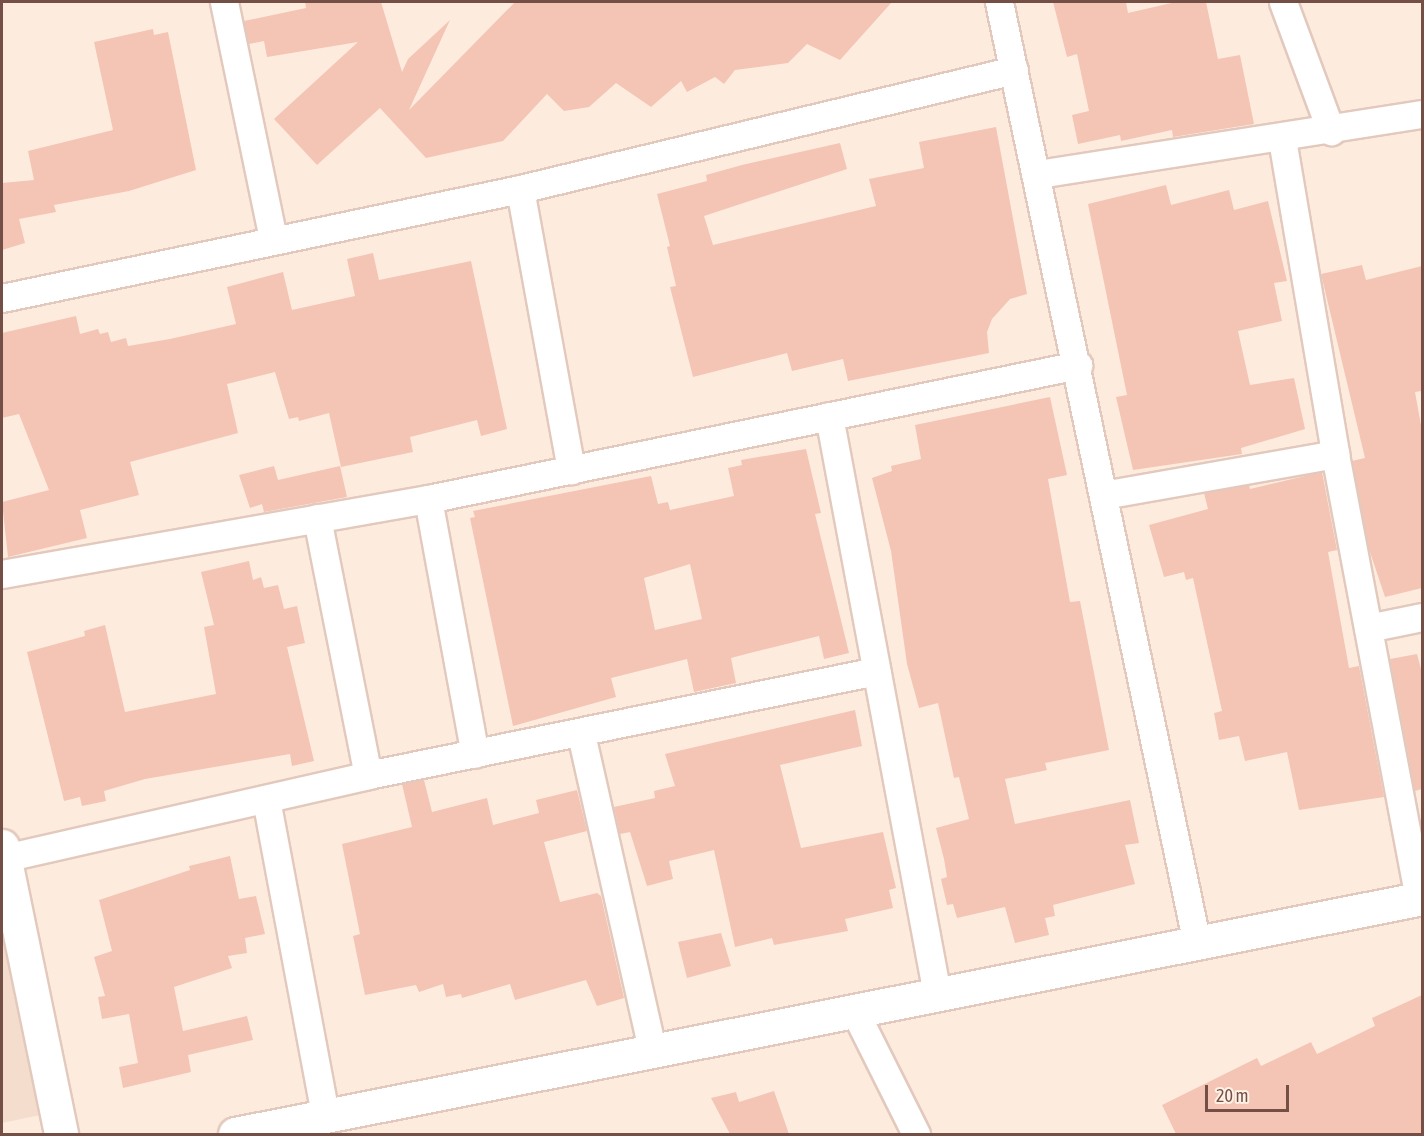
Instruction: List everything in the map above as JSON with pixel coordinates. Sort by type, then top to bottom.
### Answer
[{"type":"street","points":[[224,2],[273,238]]},
{"type":"street","points":[[999,2],[1038,174],[1197,944]]},
{"type":"street","points":[[1283,2],[1331,131]]},
{"type":"street","points":[[2,298],[273,238],[520,189],[1014,70]]},
{"type":"street","points":[[1038,174],[1282,139],[1422,114]]},
{"type":"street","points":[[235,1134],[1421,898],[1335,454],[1282,139]]},
{"type":"street","points":[[520,189],[571,470]]},
{"type":"street","points":[[2,574],[428,499],[1078,365]]},
{"type":"street","points":[[828,416],[937,994]]},
{"type":"street","points":[[1103,495],[1335,454]]},
{"type":"street","points":[[428,499],[475,754]]},
{"type":"street","points":[[317,518],[368,775]]},
{"type":"street","points":[[1368,628],[1422,617]]},
{"type":"street","points":[[61,1134],[3,852],[876,671]]},
{"type":"street","points":[[581,734],[652,1050]]},
{"type":"street","points":[[266,799],[325,1115]]},
{"type":"street","points":[[854,1010],[916,1134]]},
{"type":"shaded area","points":[[2,882],[55,1112],[2,1123]]},
{"type":"building","points":[[305,2],[381,2],[402,72],[408,59],[450,20],[409,110],[515,2],[892,2],[840,60],[807,44],[788,63],[735,70],[724,84],[715,77],[687,92],[681,81],[651,107],[616,83],[589,107],[564,111],[547,94],[503,141],[426,158],[380,108],[317,165],[274,119],[358,42],[267,57],[264,41],[249,44],[244,21],[306,8]]},
{"type":"building","points":[[1053,2],[1126,2],[1128,13],[1176,2],[1206,2],[1218,59],[1240,55],[1254,124],[1173,137],[1172,130],[1121,141],[1120,135],[1078,144],[1072,115],[1089,111],[1077,54],[1067,57]]},
{"type":"building","points":[[153,29],[154,35],[168,32],[196,170],[129,191],[54,205],[56,212],[19,219],[25,243],[2,250],[2,183],[34,180],[28,151],[113,130],[94,42]]},
{"type":"building","points":[[996,127],[1027,294],[1010,299],[992,319],[987,332],[989,353],[848,381],[843,359],[792,371],[787,353],[693,377],[670,287],[676,286],[667,247],[670,246],[657,194],[707,181],[706,175],[840,143],[847,169],[704,216],[713,245],[876,206],[869,179],[924,168],[919,142]]},
{"type":"building","points":[[1166,185],[1171,205],[1229,190],[1234,210],[1268,201],[1287,281],[1274,283],[1282,321],[1238,331],[1250,385],[1294,378],[1305,429],[1241,448],[1242,454],[1133,470],[1116,397],[1127,395],[1088,204]]},
{"type":"building","points":[[373,253],[379,280],[471,261],[507,429],[481,436],[477,420],[410,437],[413,452],[341,467],[329,413],[299,421],[298,417],[289,419],[275,372],[227,384],[238,433],[130,462],[139,495],[80,510],[87,538],[8,557],[2,502],[49,490],[19,414],[2,418],[2,333],[76,316],[80,334],[98,329],[100,334],[108,332],[111,342],[126,338],[128,346],[170,339],[236,324],[227,287],[283,272],[292,310],[355,296],[347,259]]},
{"type":"building","points":[[1362,265],[1366,280],[1422,266],[1422,391],[1415,392],[1422,431],[1422,588],[1385,597],[1368,546],[1352,461],[1365,458],[1321,274]]},
{"type":"building","points":[[1050,397],[1067,475],[1048,479],[1070,602],[1080,601],[1109,750],[1045,763],[1047,770],[1005,779],[1015,824],[1130,800],[1139,843],[1125,845],[1135,884],[1053,905],[1055,916],[1045,918],[1049,935],[1015,943],[1005,907],[957,918],[953,904],[947,905],[941,879],[947,877],[936,828],[969,819],[959,777],[954,778],[938,703],[919,708],[907,664],[891,551],[872,478],[892,471],[891,466],[921,459],[915,425]]},
{"type":"building","points":[[806,449],[821,513],[815,514],[849,653],[824,659],[819,636],[750,653],[731,658],[736,683],[694,692],[687,659],[611,678],[616,697],[513,726],[470,518],[475,517],[473,511],[651,476],[658,504],[668,502],[670,510],[734,496],[728,468],[742,465],[741,460]],"holes":[[[690,564],[702,619],[655,630],[644,578]]]},
{"type":"building","points":[[274,466],[278,480],[340,466],[347,497],[264,512],[262,504],[250,508],[239,475]]},
{"type":"building","points":[[1322,472],[1337,550],[1328,552],[1349,668],[1359,666],[1384,797],[1299,810],[1287,752],[1245,761],[1239,736],[1219,740],[1214,713],[1222,711],[1193,578],[1186,580],[1184,572],[1164,577],[1149,525],[1208,509],[1204,493],[1249,485],[1250,489]]},
{"type":"building","points":[[249,561],[253,580],[261,577],[264,588],[278,585],[284,609],[297,606],[305,643],[287,647],[314,761],[292,766],[290,754],[145,779],[104,791],[106,801],[82,806],[80,797],[64,801],[27,652],[85,636],[84,631],[105,625],[125,712],[216,694],[204,627],[214,625],[201,572]]},
{"type":"building","points":[[1417,654],[1422,673],[1422,789],[1415,791],[1390,659]]},
{"type":"building","points":[[855,710],[862,746],[780,765],[801,848],[883,832],[896,888],[889,890],[893,908],[845,919],[848,931],[774,945],[772,938],[735,947],[714,850],[669,861],[673,879],[647,886],[630,832],[620,834],[614,807],[655,798],[654,791],[675,786],[665,754]]},
{"type":"building","points":[[424,780],[432,812],[487,798],[493,825],[539,813],[536,800],[577,790],[587,831],[544,842],[560,902],[597,893],[601,896],[624,998],[597,1006],[586,980],[515,1000],[510,984],[462,998],[461,994],[446,997],[443,984],[419,992],[416,985],[365,995],[353,936],[360,934],[342,844],[412,827],[402,784]]},
{"type":"building","points":[[230,856],[239,899],[256,896],[265,934],[245,938],[247,953],[228,956],[232,968],[174,987],[183,1031],[247,1016],[253,1040],[188,1055],[191,1072],[123,1088],[119,1067],[138,1063],[129,1014],[102,1019],[98,997],[105,996],[94,957],[112,951],[99,900],[190,870],[189,866]]},
{"type":"building","points":[[721,933],[731,966],[687,978],[678,942]]},
{"type":"building","points":[[1422,995],[1422,1134],[1176,1134],[1162,1105],[1257,1058],[1261,1066],[1311,1042],[1317,1054],[1375,1026],[1372,1018]]},
{"type":"building","points":[[774,1091],[789,1134],[730,1134],[711,1098],[736,1092],[739,1102]]}]
